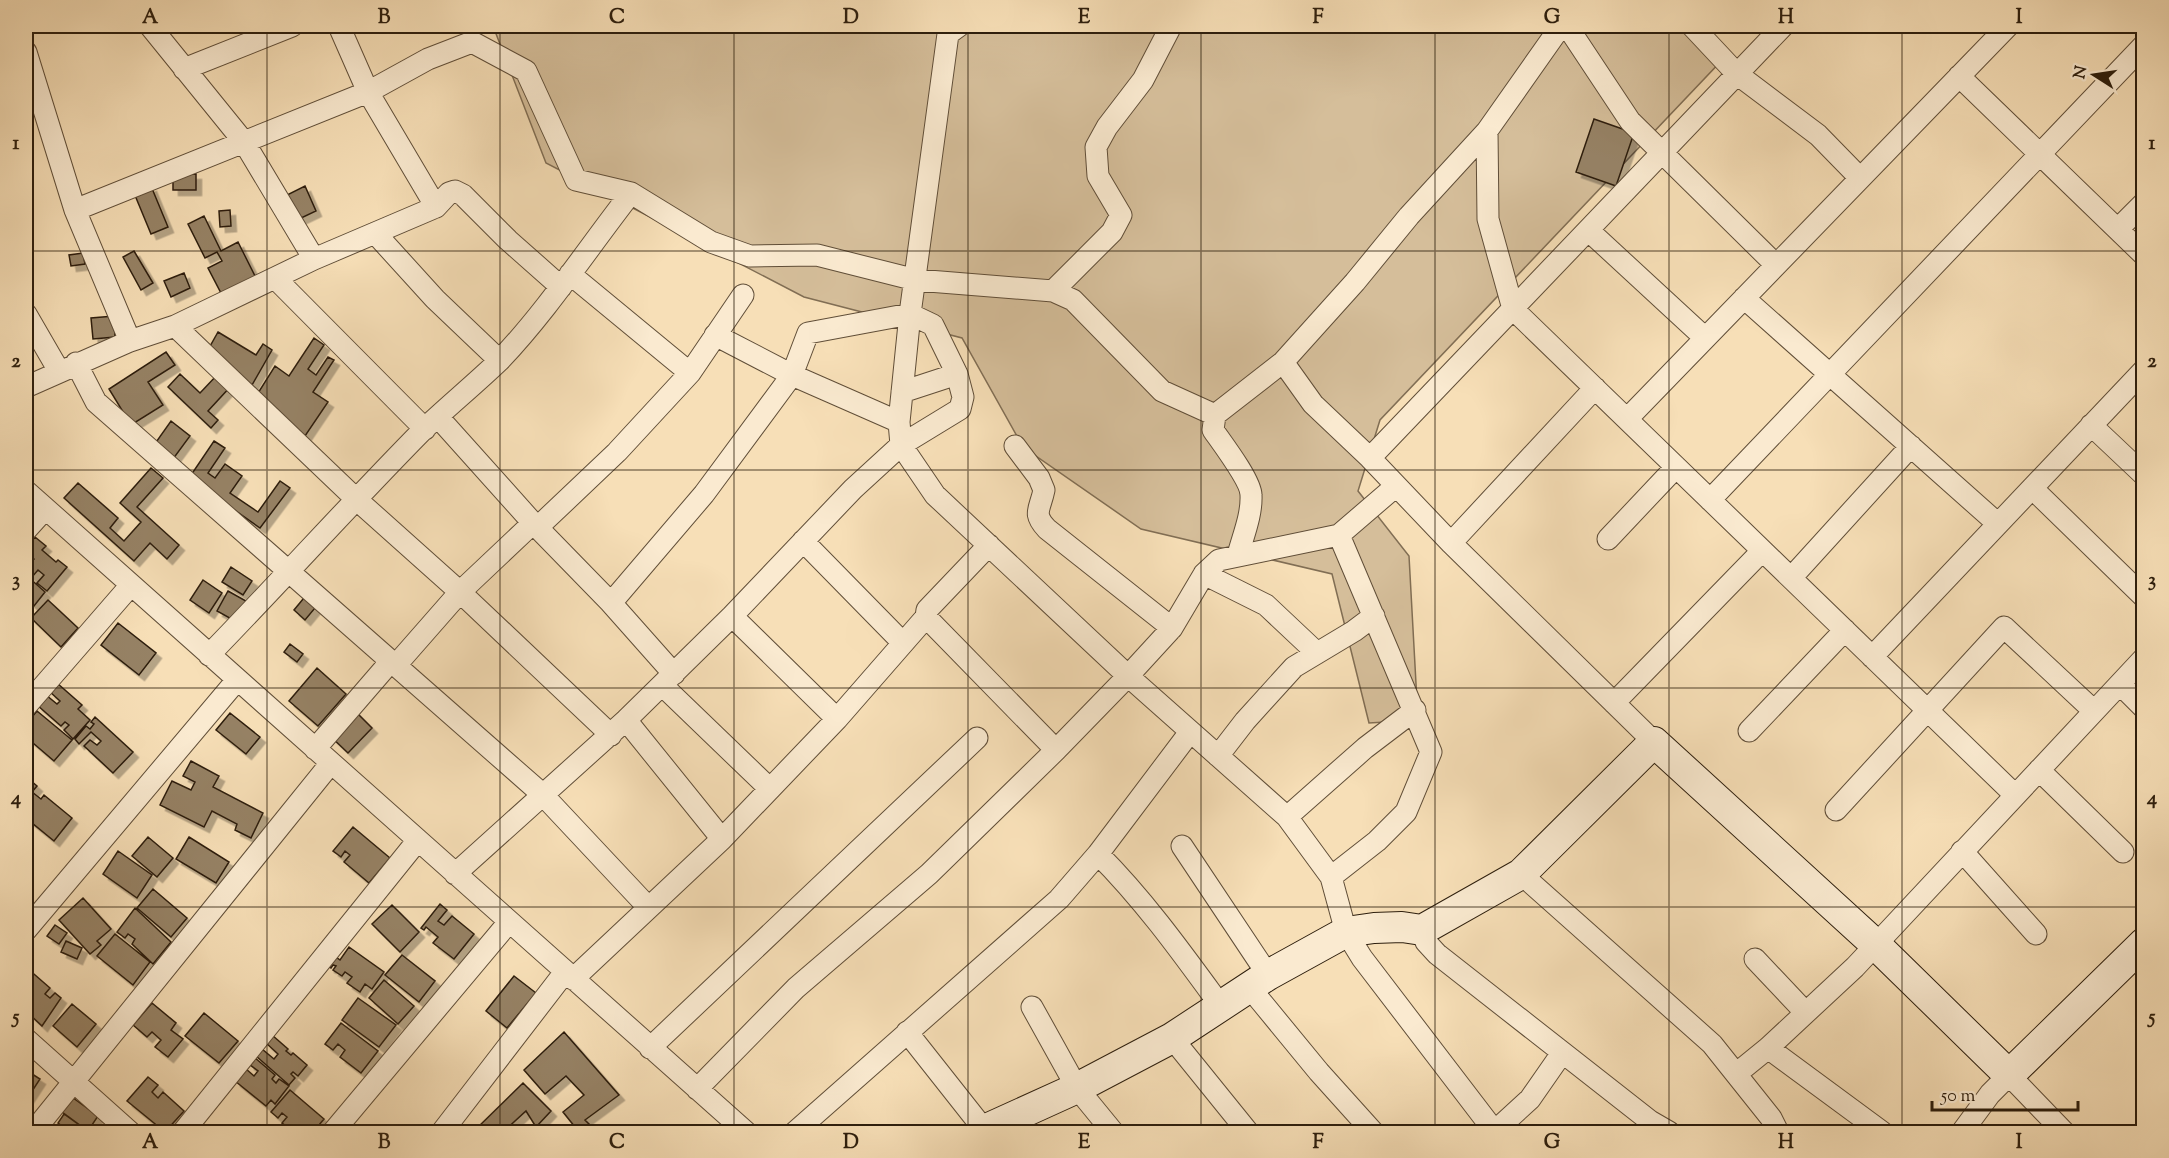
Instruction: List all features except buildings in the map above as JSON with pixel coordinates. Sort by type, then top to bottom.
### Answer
[{"type":"street","points":[[150,26],[244,142],[314,259]]},
{"type":"street","points":[[184,69],[292,26]]},
{"type":"street","points":[[339,26],[369,92],[436,207]]},
{"type":"street","points":[[958,26],[948,34],[910,314],[898,422],[900,445],[935,495],[1128,676],[1287,817],[1330,877],[1346,932],[1362,958],[1494,1132],[1530,1099],[1562,1053]]},
{"type":"street","points":[[1053,291],[1112,232],[1121,215],[1098,176],[1096,147],[1107,127],[1143,80],[1171,26]]},
{"type":"street","points":[[1238,555],[1248,519],[1251,493],[1213,430],[1215,415],[1283,362],[1355,282],[1409,216],[1487,131],[1561,26]]},
{"type":"street","points":[[1567,26],[1630,121],[1776,265]]},
{"type":"street","points":[[1692,26],[1737,74],[1818,135],[1860,178]]},
{"type":"street","points":[[1370,458],[1783,26]]},
{"type":"street","points":[[1627,419],[1959,76],[2001,28]]},
{"type":"street","points":[[75,210],[369,92],[428,59],[472,42],[526,71],[576,180],[631,193],[711,242],[750,256],[817,255],[915,280],[1053,291],[1073,300],[1162,391],[1215,415]]},
{"type":"street","points":[[1710,500],[2144,45]]},
{"type":"street","points":[[26,52],[75,210],[130,341]]},
{"type":"street","points":[[1959,76],[2144,255]]},
{"type":"street","points":[[1487,131],[1488,219],[1512,309],[2015,795]]},
{"type":"street","points":[[26,387],[130,341],[175,326],[314,259],[436,207],[449,193],[455,191],[463,195],[508,240],[566,280],[690,373]]},
{"type":"street","points":[[209,655],[356,499],[431,423],[499,360],[566,280],[631,193]]},
{"type":"street","points":[[2118,229],[2144,203]]},
{"type":"street","points":[[1588,230],[1705,338]]},
{"type":"street","points":[[375,233],[435,299],[499,360]]},
{"type":"street","points":[[276,279],[431,423],[536,525],[611,603],[668,679],[770,789]]},
{"type":"street","points":[[315,749],[460,592],[617,452],[690,373],[743,295]]},
{"type":"street","points":[[1744,298],[1998,524]]},
{"type":"street","points":[[26,314],[96,402],[542,794],[648,907]]},
{"type":"street","points":[[455,874],[542,794],[611,735],[900,445],[960,409],[963,397],[957,374],[933,325],[910,314],[808,333],[792,375],[704,494],[611,603]]},
{"type":"street","points":[[175,326],[356,499],[460,592],[611,735]]},
{"type":"street","points":[[715,334],[792,375],[898,422]]},
{"type":"street","points":[[1283,362],[1313,404],[1370,458],[1451,543],[1654,742],[1875,944],[2064,1132]]},
{"type":"street","points":[[1872,657],[2144,370]]},
{"type":"street","points":[[902,392],[957,374]]},
{"type":"street","points":[[1451,543],[1595,388]]},
{"type":"street","points":[[2091,425],[2144,475]]},
{"type":"street","points":[[1015,446],[1039,478],[1044,490],[1042,503],[1037,512],[1038,519],[1047,529],[1172,628]]},
{"type":"street","points":[[1791,578],[1911,446]]},
{"type":"street","points":[[1608,539],[1677,467]]},
{"type":"street","points":[[697,1089],[796,988],[929,874],[1056,750],[1172,628],[1204,574],[1219,560],[1339,535],[1396,486]]},
{"type":"street","points":[[2032,488],[2144,597]]},
{"type":"street","points":[[26,491],[697,1089],[737,1128]]},
{"type":"street","points":[[26,530],[45,508]]},
{"type":"street","points":[[1330,877],[1377,841],[1407,812],[1431,752],[1339,535]]},
{"type":"street","points":[[803,541],[903,643]]},
{"type":"street","points":[[442,1132],[569,975],[722,839],[837,719],[926,617],[927,610],[989,545]]},
{"type":"street","points":[[1614,703],[1762,550]]},
{"type":"street","points":[[1204,574],[1266,605],[1317,653]]},
{"type":"street","points":[[26,706],[131,585]]},
{"type":"street","points":[[732,616],[837,719]]},
{"type":"street","points":[[1218,756],[1245,721],[1294,667],[1354,631],[1374,616]]},
{"type":"street","points":[[926,617],[1056,750]]},
{"type":"street","points":[[1836,810],[2004,627],[2094,711]]},
{"type":"street","points":[[1749,731],[1845,630]]},
{"type":"street","points":[[1736,1074],[1768,1048],[1855,967],[2144,658]]},
{"type":"street","points":[[26,930],[237,680]]},
{"type":"street","points":[[2120,684],[2144,708]]},
{"type":"street","points":[[1287,817],[1365,748],[1414,710]]},
{"type":"street","points":[[626,720],[722,839]]},
{"type":"street","points":[[795,1132],[1059,899],[1098,854],[1190,732]]},
{"type":"street","points":[[650,1048],[977,738]]},
{"type":"street","points":[[908,1032],[984,1132],[1077,1088],[1172,1038],[1259,981],[1346,932],[1402,927],[1422,930],[1521,874],[1654,742]]},
{"type":"street","points":[[33,1132],[331,763]]},
{"type":"street","points":[[2039,770],[2123,852]]},
{"type":"street","points":[[183,1132],[418,840]]},
{"type":"street","points":[[1182,846],[1259,981],[1319,1072],[1373,1132]]},
{"type":"street","points":[[1962,850],[2036,934]]},
{"type":"street","points":[[1098,854],[1119,875],[1171,938],[1220,1005]]},
{"type":"street","points":[[1521,874],[1712,1044],[1771,1118],[1778,1132]]},
{"type":"street","points":[[333,1132],[509,922]]},
{"type":"street","points":[[1422,930],[1426,942],[1437,954],[1650,1121],[1669,1132]]},
{"type":"street","points":[[1962,1132],[1981,1105],[2009,1075],[2144,943]]},
{"type":"street","points":[[1755,959],[1805,1012]]},
{"type":"street","points":[[1032,1007],[1077,1088],[1113,1132]]},
{"type":"street","points":[[1172,1038],[1248,1132]]},
{"type":"street","points":[[26,1039],[129,1132]]},
{"type":"street","points":[[1768,1048],[1882,1132]]},
{"type":"shaded area","points":[[493,26],[1683,26],[1724,58],[1380,420],[1358,491],[1409,556],[1418,720],[1369,723],[1332,574],[1141,529],[1023,447],[962,338],[804,297],[546,163]]}]
